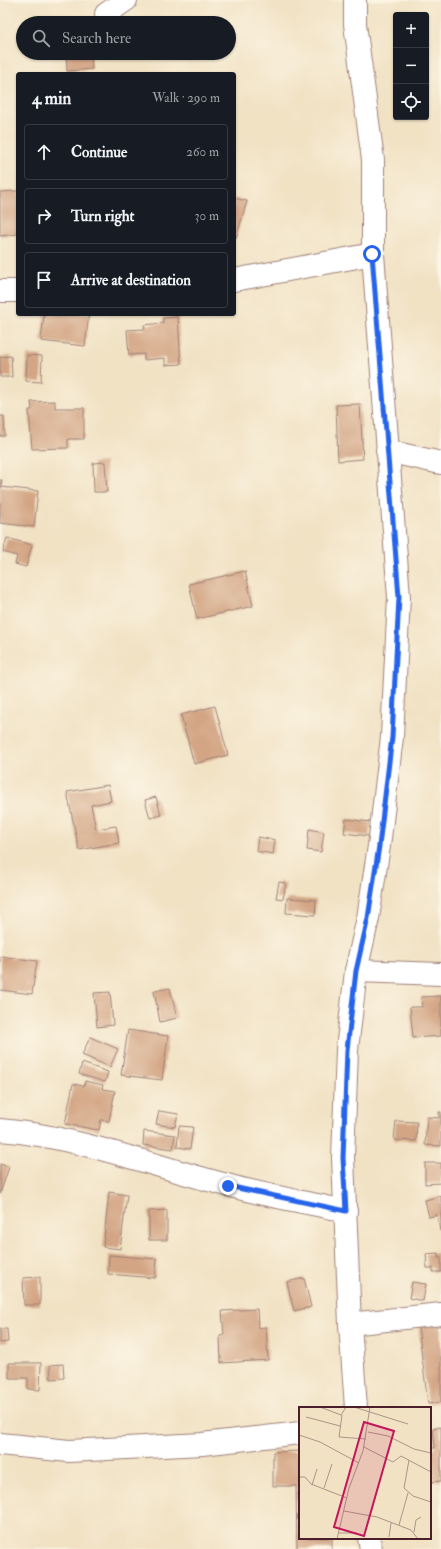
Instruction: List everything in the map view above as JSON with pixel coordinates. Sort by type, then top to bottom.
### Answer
[{"type":"street","points":[[106,14],[126,0]]},
{"type":"street","points":[[355,0],[355,24],[373,160],[372,254],[399,597],[392,737],[379,846],[368,918],[356,971],[347,1050],[343,1158],[350,1324],[356,1407]]},
{"type":"street","points":[[236,280],[372,254]]},
{"type":"street","points":[[0,292],[16,291]]},
{"type":"street","points":[[387,451],[441,464]]},
{"type":"street","points":[[356,971],[441,974]]},
{"type":"street","points":[[0,1130],[21,1132],[89,1146],[228,1186],[346,1211]]},
{"type":"street","points":[[350,1324],[441,1314]]},
{"type":"street","points":[[0,1444],[69,1451],[202,1444],[299,1433]]},
{"type":"street","points":[[369,1539],[371,1549]]},
{"type":"building","points":[[66,60],[91,60],[92,69],[67,71]]},
{"type":"building","points":[[16,191],[16,234],[0,236],[0,192]]},
{"type":"building","points":[[236,198],[247,201],[236,238]]},
{"type":"building","points":[[44,316],[89,316],[85,346],[41,341]]},
{"type":"building","points":[[178,317],[181,364],[165,365],[165,358],[144,360],[144,354],[129,355],[127,330],[145,329],[144,325],[163,323],[163,318]]},
{"type":"building","points":[[27,355],[42,356],[41,382],[26,381]]},
{"type":"building","points":[[11,356],[12,377],[0,377],[0,357]]},
{"type":"building","points":[[55,401],[55,408],[84,408],[84,439],[68,439],[68,448],[32,449],[29,410],[32,410],[31,402]]},
{"type":"building","points":[[360,404],[363,459],[338,461],[336,405]]},
{"type":"building","points":[[0,416],[4,416],[5,436],[0,436]]},
{"type":"building","points":[[105,462],[107,492],[94,492],[93,463]]},
{"type":"building","points":[[0,480],[2,480],[1,487],[38,491],[34,527],[0,523]]},
{"type":"building","points":[[7,538],[32,545],[26,567],[15,564],[17,556],[3,552]]},
{"type":"building","points":[[245,571],[253,606],[197,619],[189,584]]},
{"type":"building","points":[[215,706],[228,755],[194,764],[181,715]]},
{"type":"building","points":[[108,785],[111,801],[91,805],[96,829],[116,826],[119,843],[79,850],[67,792]]},
{"type":"building","points":[[156,797],[161,815],[150,818],[145,800]]},
{"type":"building","points":[[346,819],[371,822],[369,836],[344,833]]},
{"type":"building","points":[[309,829],[324,832],[321,852],[307,850]]},
{"type":"building","points":[[258,837],[275,840],[273,854],[256,851]]},
{"type":"building","points":[[279,882],[286,883],[283,899],[276,898]]},
{"type":"building","points":[[287,898],[316,900],[315,915],[286,913]]},
{"type":"building","points":[[0,956],[37,961],[32,994],[0,990]]},
{"type":"building","points":[[170,988],[177,1018],[160,1022],[154,991]]},
{"type":"building","points":[[110,992],[113,1025],[97,1027],[94,993]]},
{"type":"building","points":[[441,996],[441,1036],[413,1038],[410,1007],[422,1007],[421,997]]},
{"type":"building","points":[[128,1030],[168,1036],[162,1080],[121,1075]]},
{"type":"building","points":[[90,1037],[118,1049],[110,1067],[82,1055]]},
{"type":"building","points":[[82,1063],[108,1072],[105,1082],[79,1074]]},
{"type":"building","points":[[85,1081],[103,1085],[102,1089],[115,1091],[109,1121],[101,1120],[99,1130],[65,1124],[73,1084],[84,1086]]},
{"type":"building","points":[[159,1111],[178,1114],[175,1127],[156,1124]]},
{"type":"building","points":[[439,1112],[441,1112],[441,1146],[425,1145],[427,1117],[439,1118]]},
{"type":"building","points":[[396,1121],[417,1122],[416,1141],[394,1140]]},
{"type":"building","points":[[179,1126],[193,1127],[190,1149],[177,1147]]},
{"type":"building","points":[[144,1131],[175,1135],[173,1149],[143,1145]]},
{"type":"building","points":[[425,1163],[441,1163],[441,1183],[425,1184]]},
{"type":"building","points":[[0,1164],[9,1167],[0,1194]]},
{"type":"building","points":[[109,1192],[127,1195],[120,1249],[103,1247]]},
{"type":"building","points":[[441,1196],[440,1231],[437,1215],[429,1217],[425,1200]]},
{"type":"building","points":[[167,1210],[167,1240],[149,1240],[149,1211]]},
{"type":"building","points":[[438,1253],[438,1258],[441,1258],[441,1272],[433,1272],[433,1268],[427,1268],[426,1254]]},
{"type":"building","points":[[109,1255],[157,1259],[155,1278],[108,1274]]},
{"type":"building","points":[[40,1277],[40,1305],[24,1305],[23,1278]]},
{"type":"building","points":[[304,1278],[311,1307],[294,1311],[287,1282]]},
{"type":"building","points":[[412,1282],[426,1284],[423,1301],[409,1298]]},
{"type":"building","points":[[257,1309],[258,1328],[266,1327],[268,1360],[221,1363],[220,1336],[224,1335],[222,1311]]},
{"type":"building","points":[[441,1323],[441,1402],[428,1404],[418,1326]]},
{"type":"building","points":[[0,1329],[7,1329],[8,1342],[0,1343]]},
{"type":"building","points":[[9,1363],[41,1363],[40,1390],[28,1389],[28,1378],[9,1378]]},
{"type":"building","points":[[63,1364],[64,1378],[51,1379],[50,1365]]},
{"type":"building","points":[[441,1427],[441,1481],[431,1482],[431,1448],[435,1448],[433,1428]]},
{"type":"building","points":[[299,1451],[299,1539],[332,1539],[332,1549],[297,1549],[296,1486],[273,1486],[273,1452]]},
{"type":"route","points":[[228,1186],[346,1211],[343,1158],[347,1050],[356,971],[368,918],[379,846],[392,737],[399,597],[372,254]]}]
